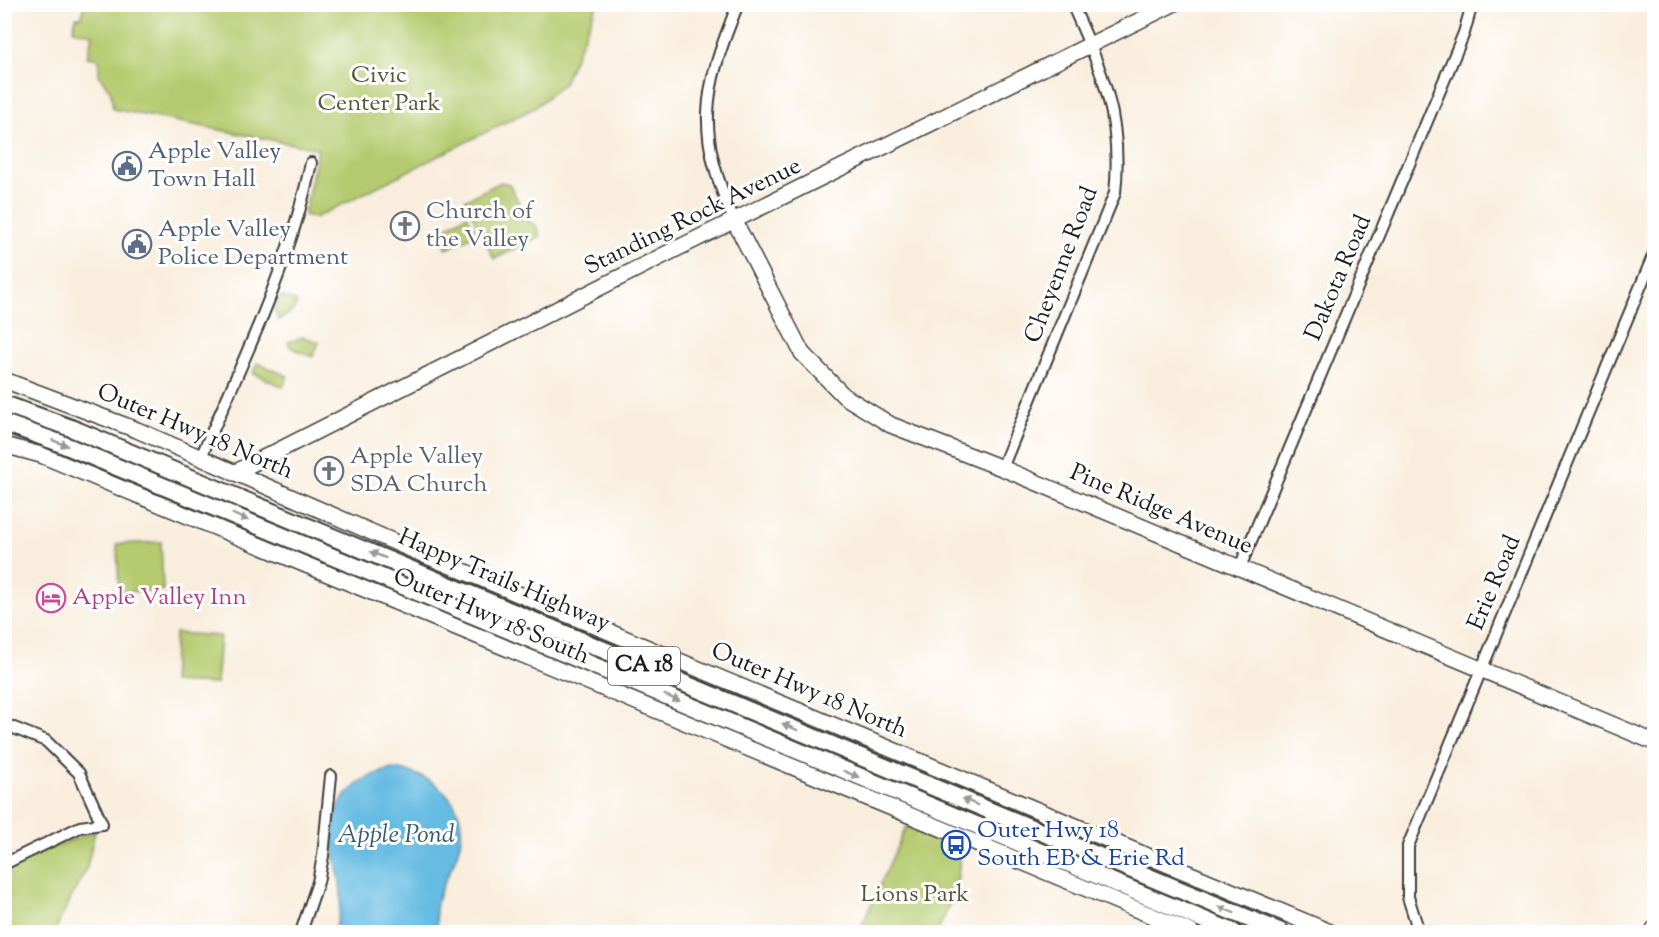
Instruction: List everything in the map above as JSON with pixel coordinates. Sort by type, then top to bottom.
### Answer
[{"type":"main road","name":"Happy Trails Highway","points":[[4,404],[104,441],[1281,933]]},
{"type":"main road","name":"Happy Trails Highway","points":[[4,423],[57,442],[424,593],[1011,842],[1233,933]]},
{"type":"street","points":[[735,222],[720,188],[706,122],[712,72],[738,4]]},
{"type":"street","name":"Cheyenne Road","points":[[1002,468],[1115,193],[1118,155],[1113,111],[1107,86],[1072,4]]},
{"type":"street","name":"Standing Rock Avenue","points":[[234,473],[1173,4]]},
{"type":"street","name":"Dakota Road","points":[[1240,567],[1460,44],[1472,4]]},
{"type":"street","points":[[201,457],[270,297],[302,207],[311,163]]},
{"type":"street","name":"Pine Ridge Avenue","points":[[735,222],[802,353],[844,396],[891,425],[1002,468],[1654,742]]},
{"type":"street","name":"Erie Road","points":[[1419,933],[1408,897],[1408,846],[1654,254]]},
{"type":"street","name":"Outer Hwy 18 North","points":[[4,381],[68,402],[201,457],[415,551],[1330,933]]},
{"type":"street","name":"Outer Hwy 18 South","points":[[4,445],[41,455],[1191,933]]},
{"type":"street","points":[[4,724],[45,741],[79,773],[102,824],[80,827],[4,864]]},
{"type":"street","points":[[301,933],[318,882],[332,776]]},
{"type":"green space","name":"Civic Center Park","points":[[84,4],[500,4],[503,10],[514,4],[597,5],[564,83],[534,108],[315,218],[304,215],[318,149],[113,109],[111,92],[99,75],[99,59],[87,57],[93,34],[73,30],[76,17],[82,17]]},
{"type":"green space","points":[[501,182],[509,184],[528,220],[535,225],[541,236],[494,259],[465,200]]},
{"type":"green space","points":[[467,215],[477,234],[447,249],[439,232]]},
{"type":"green space","points":[[281,296],[297,302],[294,310],[279,320],[274,308]]},
{"type":"green space","points":[[303,337],[319,342],[313,357],[290,347],[288,342]]},
{"type":"green space","points":[[257,363],[288,376],[283,387],[253,373]]},
{"type":"green space","points":[[161,542],[163,590],[119,592],[117,544]]},
{"type":"green space","points":[[175,633],[220,636],[216,684],[172,682]]},
{"type":"green space","name":"Lions Park","points":[[906,827],[944,841],[954,848],[958,855],[958,877],[941,924],[937,932],[859,932]]},
{"type":"green space","points":[[95,831],[87,867],[54,932],[5,932],[5,871],[41,852]]},
{"type":"water","name":"Apple Pond","points":[[393,769],[409,772],[437,785],[456,807],[461,837],[457,854],[437,901],[436,911],[440,932],[334,932],[341,895],[332,840],[336,813],[348,792],[357,784]]},
{"type":"place","name":"Apple Valley Town Hall","points":[[127,166]]},
{"type":"place","name":"Church of the Valley","points":[[405,226]]},
{"type":"place","name":"Apple Valley Police Department","points":[[137,244]]},
{"type":"place","name":"Apple Valley SDA Church","points":[[329,471]]},
{"type":"place","name":"Apple Valley Inn","points":[[51,598]]},
{"type":"place","name":"Outer Hwy 18 South EB & Erie Rd","points":[[956,845]]}]
